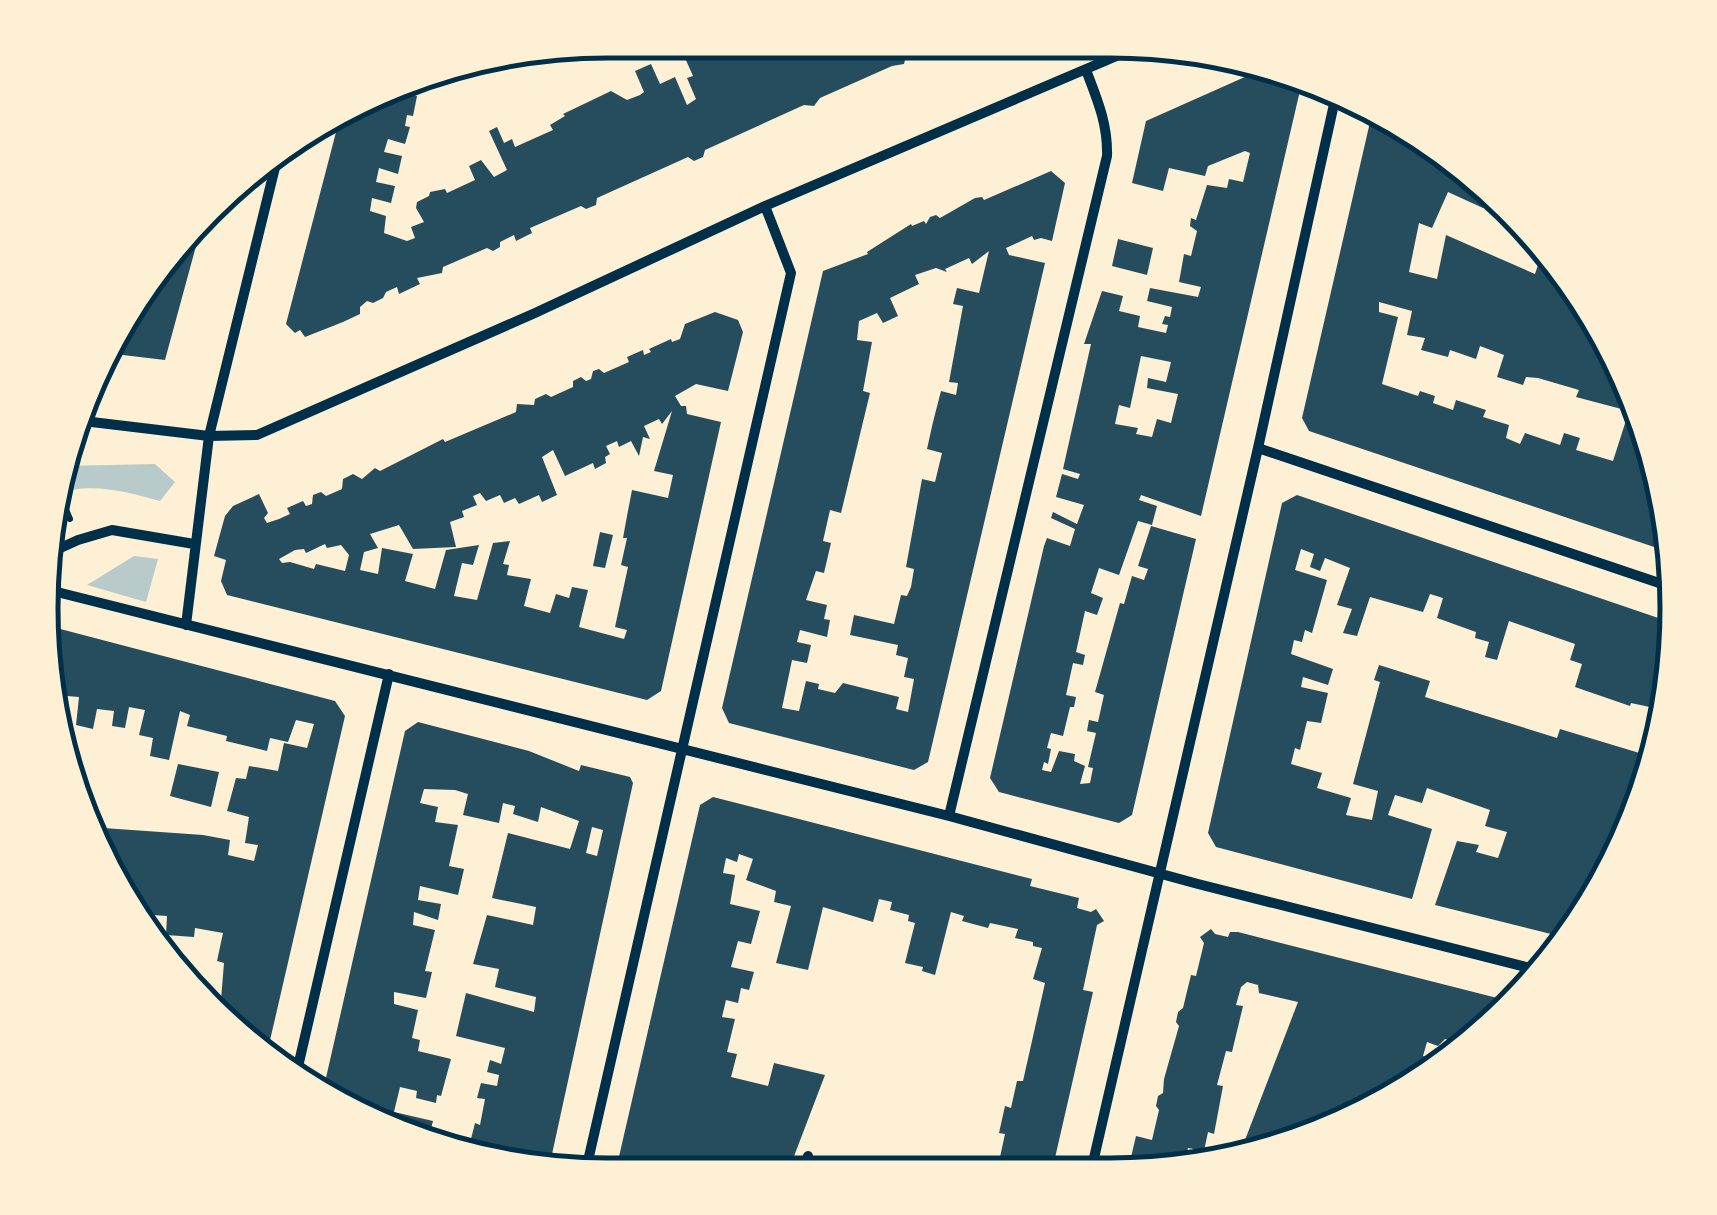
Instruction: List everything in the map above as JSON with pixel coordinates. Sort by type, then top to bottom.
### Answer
[{"type":"street","points":[[90,422],[209,436],[257,435],[535,314],[765,206],[1114,58]]},
{"type":"street","points":[[949,816],[1107,156],[1103,114],[1086,70]]},
{"type":"street","points":[[1094,1158],[1334,105]]},
{"type":"street","points":[[186,625],[209,436],[274,170]]},
{"type":"street","points":[[589,1157],[791,273],[765,206]]},
{"type":"street","points":[[1258,448],[1659,583]]},
{"type":"street","points":[[61,548],[112,530],[194,544]]},
{"type":"street","points":[[58,592],[949,816],[1526,967]]},
{"type":"street","points":[[299,1063],[389,674]]},
{"type":"path","points":[[66,511],[78,540]]},
{"type":"shaded area","points":[[155,464],[175,482],[160,501],[95,488],[70,491],[76,466]]},
{"type":"shaded area","points":[[134,556],[158,559],[146,602],[87,585]]},
{"type":"building","points":[[685,58],[909,58],[904,64],[820,98],[814,106],[804,105],[705,150],[703,157],[694,161],[688,157],[597,198],[596,205],[586,209],[581,206],[530,228],[532,233],[516,241],[514,235],[493,251],[487,248],[443,267],[442,273],[417,278],[420,284],[399,294],[397,287],[386,292],[373,303],[367,301],[360,307],[360,314],[343,322],[305,337],[286,324],[337,128],[397,99],[412,94],[417,96],[413,116],[407,115],[405,126],[410,127],[405,144],[388,139],[384,152],[402,156],[398,174],[379,168],[376,182],[395,186],[391,203],[372,198],[370,211],[386,216],[384,233],[407,241],[415,238],[411,227],[424,222],[417,202],[430,192],[445,189],[447,193],[475,180],[469,166],[481,160],[494,177],[507,170],[489,131],[497,127],[504,143],[512,139],[515,147],[553,130],[550,125],[563,114],[611,91],[627,100],[640,95],[644,92],[635,71],[651,64],[660,84],[675,77],[687,105],[696,99],[687,78],[693,76]]},
{"type":"building","points":[[1249,75],[1300,92],[1201,516],[1141,495],[1139,500],[1157,506],[1152,525],[1138,521],[1119,575],[1099,568],[1091,593],[1103,598],[1097,615],[1085,611],[1076,652],[1085,655],[1083,665],[1073,663],[1066,695],[1076,697],[1074,707],[1070,707],[1063,736],[1051,733],[1047,748],[1051,749],[1048,764],[1044,762],[1042,770],[1051,772],[1059,751],[1075,754],[1074,761],[1085,766],[1080,784],[1090,783],[1093,768],[1088,767],[1096,733],[1087,731],[1089,720],[1098,722],[1104,695],[1095,692],[1120,603],[1124,604],[1132,576],[1144,580],[1148,569],[1138,566],[1151,526],[1196,539],[1132,815],[1119,823],[999,792],[990,778],[1044,546],[1047,538],[1070,546],[1075,529],[1051,518],[1053,512],[1077,524],[1084,505],[1056,497],[1062,474],[1078,479],[1080,474],[1063,469],[1091,344],[1084,344],[1102,291],[1123,296],[1119,311],[1140,316],[1138,327],[1166,333],[1168,325],[1162,324],[1165,316],[1170,317],[1172,307],[1147,301],[1150,288],[1198,297],[1201,287],[1179,282],[1184,254],[1191,256],[1197,231],[1190,226],[1191,218],[1196,220],[1207,185],[1227,188],[1229,179],[1243,182],[1250,153],[1245,151],[1208,166],[1205,176],[1169,168],[1163,191],[1132,183],[1146,121]],"holes":[[[1141,356],[1171,362],[1166,382],[1148,378],[1147,388],[1178,394],[1171,423],[1157,419],[1152,437],[1136,434],[1138,428],[1115,424],[1119,405],[1130,408]]]},
{"type":"building","points":[[1370,123],[1415,150],[1484,205],[1448,192],[1432,228],[1419,223],[1409,272],[1437,279],[1446,235],[1535,274],[1538,264],[1586,333],[1622,409],[1576,397],[1579,390],[1538,378],[1526,377],[1523,385],[1497,377],[1504,355],[1480,346],[1476,359],[1450,350],[1448,357],[1421,350],[1425,338],[1407,335],[1412,311],[1379,302],[1379,312],[1398,317],[1382,384],[1418,396],[1420,391],[1435,396],[1433,403],[1453,410],[1456,400],[1486,410],[1483,417],[1509,425],[1506,438],[1520,444],[1525,433],[1560,445],[1564,433],[1580,438],[1576,450],[1613,461],[1626,420],[1641,465],[1656,548],[1309,431],[1302,418]]},
{"type":"building","points":[[1051,171],[1065,183],[1052,241],[1034,240],[1032,236],[1006,248],[1009,255],[1045,263],[928,762],[914,770],[729,723],[722,708],[823,271],[868,254],[911,224],[926,224],[930,217],[940,218],[975,198],[984,200]],"holes":[[[989,251],[979,293],[957,288],[953,304],[963,306],[949,382],[958,383],[956,395],[941,391],[933,422],[927,449],[942,453],[935,482],[922,479],[906,567],[914,569],[911,587],[907,596],[901,595],[894,624],[854,615],[850,635],[898,645],[896,655],[908,658],[904,677],[914,679],[908,712],[896,709],[899,697],[843,683],[835,693],[806,681],[799,711],[782,708],[792,660],[807,663],[811,645],[797,642],[800,630],[827,637],[827,605],[806,600],[816,571],[824,573],[831,543],[823,541],[830,510],[841,513],[870,393],[863,391],[872,342],[857,340],[859,321],[877,313],[883,323],[898,316],[890,298],[919,284],[915,275],[936,268],[947,272],[945,269],[969,258],[972,264]]]},
{"type":"building","points":[[1118,239],[1153,248],[1147,275],[1112,266]]},
{"type":"building","points":[[197,242],[165,360],[119,355],[150,302]]},
{"type":"building","points":[[715,312],[738,320],[743,332],[728,391],[696,384],[675,396],[681,406],[686,406],[687,414],[721,422],[661,691],[647,700],[227,595],[221,581],[226,560],[214,556],[225,516],[233,506],[259,494],[268,513],[264,518],[267,523],[279,519],[290,514],[287,508],[303,501],[306,506],[312,504],[313,495],[321,492],[326,496],[342,489],[343,479],[353,474],[362,479],[375,468],[380,471],[443,439],[445,442],[516,412],[517,404],[534,405],[535,399],[573,387],[573,381],[581,377],[591,379],[593,371],[599,369],[604,373],[629,362],[627,357],[643,350],[644,355],[671,339],[680,339],[685,324]],"holes":[[[672,411],[654,471],[673,475],[668,498],[632,490],[621,565],[628,567],[615,627],[627,630],[624,639],[579,627],[588,590],[572,587],[569,598],[556,594],[550,613],[524,606],[531,579],[507,575],[509,565],[503,564],[510,541],[493,543],[477,600],[454,596],[462,563],[473,565],[479,545],[446,550],[435,589],[405,581],[413,554],[382,548],[378,574],[360,570],[364,552],[378,548],[370,534],[399,525],[413,549],[456,547],[450,522],[464,517],[462,511],[477,505],[473,496],[480,493],[486,501],[500,495],[504,503],[515,498],[519,504],[539,495],[542,502],[557,495],[542,457],[553,450],[565,476],[593,463],[595,469],[606,463],[605,457],[610,454],[606,446],[617,441],[619,447],[631,441],[639,456],[643,437],[650,439],[644,426],[659,419],[662,424]],[[325,544],[327,548],[341,545],[349,555],[345,571],[316,564],[314,569],[282,563],[279,559],[295,550],[304,549],[306,553]]]},
{"type":"building","points":[[1297,495],[1659,618],[1650,707],[1631,703],[1630,706],[1575,687],[1582,664],[1570,660],[1575,644],[1509,621],[1497,660],[1485,657],[1489,642],[1475,638],[1476,632],[1437,618],[1443,598],[1430,594],[1423,612],[1370,597],[1357,636],[1343,633],[1352,609],[1337,605],[1350,568],[1325,558],[1320,571],[1310,567],[1314,554],[1301,549],[1295,570],[1327,580],[1312,633],[1305,630],[1302,642],[1294,640],[1291,654],[1333,669],[1328,685],[1303,677],[1301,687],[1328,693],[1321,723],[1307,721],[1300,750],[1295,748],[1291,764],[1322,773],[1317,788],[1351,798],[1346,815],[1372,820],[1378,791],[1353,784],[1380,682],[1374,680],[1379,665],[1430,681],[1425,697],[1557,738],[1560,729],[1640,753],[1603,851],[1552,934],[1435,905],[1457,841],[1479,845],[1476,852],[1498,858],[1507,832],[1485,826],[1490,810],[1427,788],[1422,803],[1395,795],[1388,815],[1432,829],[1412,899],[1216,847],[1208,833],[1282,503]]},
{"type":"building","points":[[600,532],[613,535],[605,568],[593,566]]},
{"type":"building","points":[[59,629],[335,701],[345,716],[270,1041],[221,998],[224,963],[217,961],[223,933],[195,928],[194,937],[166,935],[167,916],[150,913],[104,828],[230,840],[228,855],[254,861],[258,845],[245,843],[249,817],[227,811],[236,778],[246,779],[249,766],[278,771],[284,743],[307,748],[314,724],[296,720],[288,742],[270,738],[267,751],[187,726],[190,715],[180,711],[169,760],[150,756],[153,738],[139,735],[145,710],[129,707],[125,728],[112,726],[114,711],[97,709],[93,729],[76,725],[79,697],[67,696],[66,704]]},
{"type":"building","points":[[418,722],[529,751],[579,771],[581,765],[630,777],[633,783],[552,1154],[471,1140],[475,1123],[480,1125],[485,1099],[477,1098],[481,1083],[497,1086],[499,1075],[487,1072],[490,1060],[501,1064],[505,1048],[456,1036],[466,993],[534,1012],[536,997],[495,987],[499,969],[473,964],[487,915],[533,925],[536,907],[492,898],[508,833],[570,849],[579,821],[541,807],[538,822],[513,814],[515,806],[503,803],[499,823],[463,815],[468,794],[424,789],[420,803],[438,807],[435,822],[458,825],[449,866],[464,869],[458,895],[420,886],[418,900],[441,904],[438,920],[414,912],[413,925],[435,930],[425,971],[432,972],[426,998],[394,992],[394,1004],[418,1010],[412,1038],[420,1040],[418,1051],[451,1059],[436,1103],[416,1098],[417,1091],[400,1087],[394,1112],[433,1121],[431,1128],[364,1101],[326,1080],[405,731]],"holes":[[[592,827],[603,830],[597,856],[586,853]]]},
{"type":"building","points":[[178,764],[219,772],[211,807],[170,796]]},
{"type":"building","points":[[713,797],[1032,879],[1030,886],[1079,898],[1077,908],[1091,912],[1096,909],[1104,921],[1097,925],[1083,990],[1093,992],[1055,1158],[1000,1158],[1005,1134],[999,1133],[1005,1106],[1011,1108],[1017,1081],[1023,1081],[1045,983],[1033,979],[1042,948],[1015,938],[1018,929],[990,923],[988,928],[962,921],[964,916],[951,912],[935,975],[905,963],[915,923],[908,921],[909,915],[890,910],[892,902],[879,899],[873,922],[823,907],[808,970],[776,963],[791,906],[774,902],[776,891],[746,880],[753,859],[739,854],[737,862],[726,858],[723,873],[735,875],[730,904],[760,911],[751,944],[738,941],[731,967],[754,972],[749,990],[741,988],[738,1003],[726,1000],[722,1017],[735,1019],[727,1052],[737,1054],[731,1077],[768,1086],[774,1063],[825,1075],[793,1158],[619,1158],[700,805]]},
{"type":"building","points":[[1211,929],[1228,937],[1230,932],[1238,932],[1496,998],[1449,1040],[1438,1046],[1427,1042],[1423,1056],[1426,1057],[1384,1084],[1320,1116],[1245,1141],[1298,1002],[1259,993],[1258,985],[1247,982],[1241,987],[1236,1005],[1243,1006],[1232,1052],[1226,1051],[1217,1085],[1223,1086],[1214,1134],[1208,1132],[1204,1149],[1131,1157],[1136,1136],[1152,1140],[1158,1096],[1163,1093],[1179,1026],[1178,1012],[1183,1008],[1191,975],[1196,976],[1204,943],[1200,937]]}]
